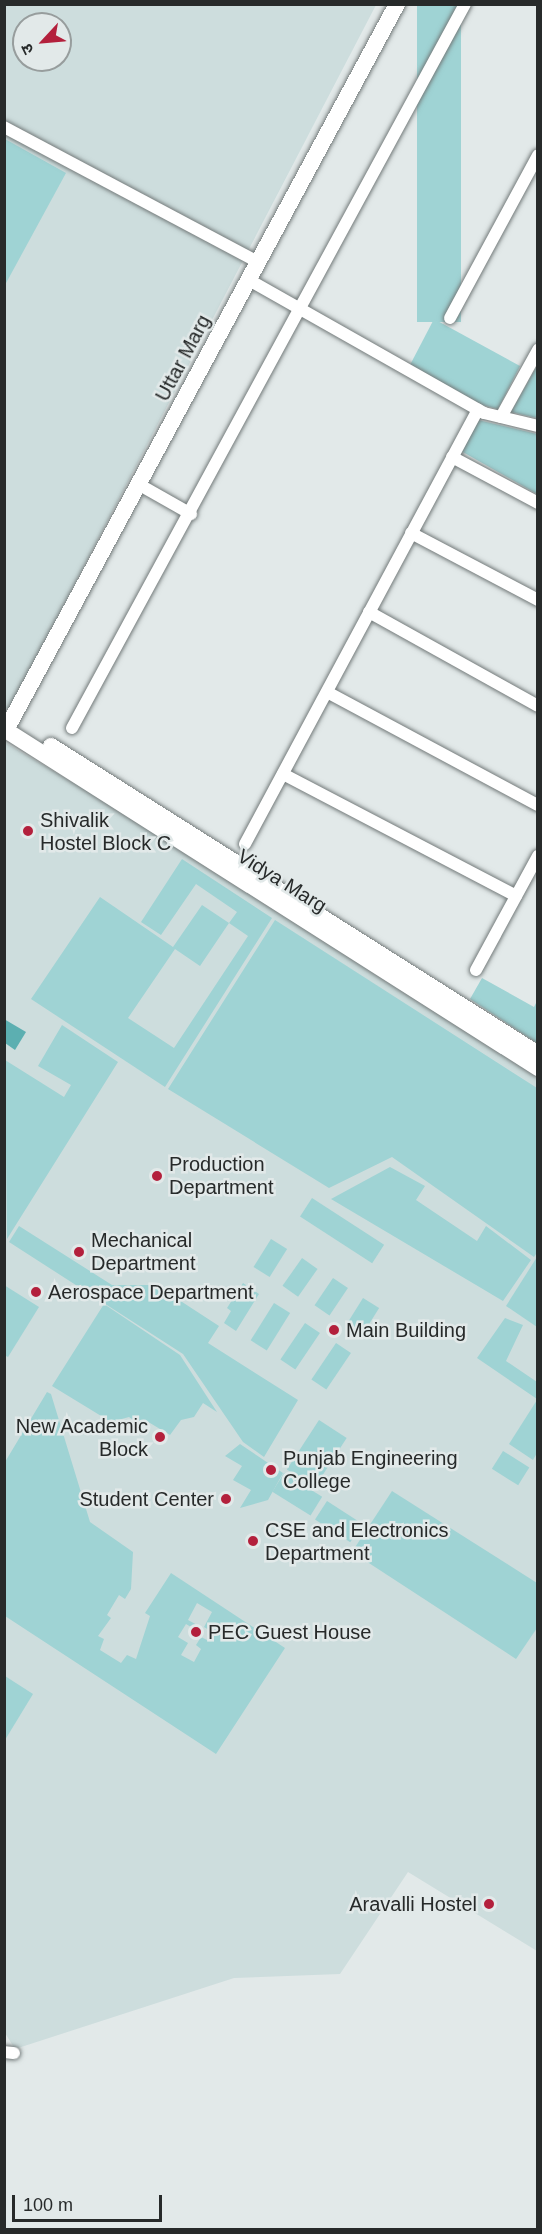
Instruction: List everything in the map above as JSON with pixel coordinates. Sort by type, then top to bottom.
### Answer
[{"type":"main road","name":"Uttar Marg","points":[[6,724],[397,4]]},
{"type":"main road","name":"Vidya Marg","points":[[6,724],[537,1054]]},
{"type":"main road","name":"Vidya Marg","points":[[6,724],[537,1068]]},
{"type":"street","points":[[72,728],[301,310],[465,4]]},
{"type":"street","points":[[4,127],[258,262]]},
{"type":"street","points":[[450,318],[537,155]]},
{"type":"street","points":[[249,280],[478,410],[537,426]]},
{"type":"street","points":[[501,417],[537,350]]},
{"type":"street","points":[[245,844],[478,410]]},
{"type":"street","points":[[452,457],[537,503]]},
{"type":"street","points":[[138,484],[190,514]]},
{"type":"street","points":[[411,533],[537,600]]},
{"type":"street","points":[[369,612],[537,706]]},
{"type":"street","points":[[327,692],[537,805]]},
{"type":"street","points":[[283,774],[516,896]]},
{"type":"street","points":[[476,970],[537,856]]},
{"type":"shaded area","points":[[4,5],[376,5],[9,710],[4,707]]},
{"type":"shaded area","points":[[417,5],[461,5],[461,322],[417,322]]},
{"type":"shaded area","points":[[5,139],[66,173],[5,285]]},
{"type":"shaded area","points":[[434,319],[520,366],[498,409],[482,405],[410,365]]},
{"type":"shaded area","points":[[537,366],[537,418],[511,412]]},
{"type":"shaded area","points":[[478,420],[537,434],[537,494],[461,451]]},
{"type":"shaded area","name":"Punjab Engineering College","points":[[4,742],[282,906],[537,1068],[537,1951],[408,1872],[340,1974],[234,1978],[15,2049],[5,2033]]},
{"type":"shaded area","points":[[182,859],[272,918],[165,1087],[31,999],[100,897],[173,947],[202,905],[229,923],[237,912],[196,884],[161,935],[141,922]],"holes":[[[229,923],[248,936],[174,1048],[128,1018],[175,949],[200,966]]]},
{"type":"shaded area","points":[[275,920],[537,1088],[538,1251],[534,1257],[392,1157],[329,1188],[168,1089]]},
{"type":"shaded area","points":[[482,978],[534,1007],[537,1001],[537,1043],[470,999]]},
{"type":"shaded area","points":[[4,1019],[26,1032],[15,1050],[5,1043]]},
{"type":"shaded area","points":[[62,1025],[118,1062],[7,1239],[5,1060],[64,1097],[71,1085],[38,1066]]},
{"type":"shaded area","points":[[390,1167],[425,1186],[416,1200],[477,1241],[486,1226],[531,1260],[503,1301],[331,1199]]},
{"type":"shaded area","points":[[312,1198],[384,1245],[372,1263],[300,1216]]},
{"type":"shaded area","points":[[19,1226],[112,1285],[156,1285],[219,1326],[208,1343],[298,1400],[264,1457],[243,1442],[183,1354],[9,1242]]},
{"type":"shaded area","points":[[271,1239],[287,1249],[270,1277],[254,1267]]},
{"type":"shaded area","points":[[537,1257],[538,1327],[506,1306]]},
{"type":"shaded area","points":[[302,1258],[318,1269],[298,1297],[282,1286]]},
{"type":"shaded area","points":[[333,1278],[348,1288],[329,1315],[315,1305]]},
{"type":"shaded area","points":[[243,1283],[259,1294],[236,1331],[224,1323],[231,1311],[227,1308]]},
{"type":"shaded area","points":[[4,1285],[39,1307],[8,1357],[4,1355]]},
{"type":"shaded area","points":[[363,1298],[379,1308],[362,1336],[346,1326]]},
{"type":"shaded area","points":[[274,1303],[290,1313],[267,1350],[251,1340]]},
{"type":"shaded area","points":[[104,1304],[180,1355],[217,1412],[203,1403],[194,1417],[181,1420],[170,1435],[145,1420],[141,1425],[129,1417],[111,1422],[52,1386]]},
{"type":"shaded area","points":[[505,1318],[523,1325],[506,1361],[537,1382],[537,1399],[477,1358]]},
{"type":"shaded area","points":[[305,1323],[320,1333],[295,1370],[280,1359]]},
{"type":"shaded area","points":[[336,1343],[351,1353],[326,1390],[311,1379]]},
{"type":"shaded area","points":[[47,1392],[51,1394],[90,1522],[133,1552],[131,1589],[125,1599],[119,1595],[107,1615],[111,1618],[98,1636],[104,1639],[100,1650],[121,1663],[127,1655],[136,1659],[150,1616],[145,1613],[171,1573],[285,1648],[216,1754],[5,1616],[5,1462]],"holes":[[[197,1603],[212,1612],[204,1627],[214,1633],[209,1641],[201,1637],[196,1645],[201,1649],[194,1662],[181,1655],[188,1643],[178,1637],[186,1624],[196,1630],[199,1626],[188,1620]]]},
{"type":"shaded area","points":[[537,1400],[537,1453],[533,1460],[509,1444]]},
{"type":"shaded area","points":[[319,1420],[347,1438],[315,1487],[287,1469]]},
{"type":"shaded area","points":[[240,1444],[283,1473],[268,1500],[240,1508],[251,1490],[233,1480],[242,1466],[225,1456]]},
{"type":"shaded area","points":[[503,1451],[529,1467],[518,1485],[492,1469]]},
{"type":"shaded area","points":[[284,1473],[322,1497],[311,1516],[272,1492]]},
{"type":"shaded area","points":[[392,1491],[537,1583],[537,1628],[516,1659],[352,1552]]},
{"type":"shaded area","points":[[327,1501],[362,1524],[350,1542],[315,1519]]},
{"type":"shaded area","points":[[5,1676],[33,1694],[5,1740]]},
{"type":"place","name":"Shivalik Hostel Block C","points":[[28,831]]},
{"type":"place","name":"Production Department","points":[[157,1176]]},
{"type":"place","name":"Mechanical Department","points":[[79,1252]]},
{"type":"place","name":"Aerospace Department","points":[[36,1292]]},
{"type":"place","name":"Main Building","points":[[334,1330]]},
{"type":"place","name":"New Academic Block","points":[[160,1437]]},
{"type":"place","name":"Punjab Engineering College","points":[[271,1470]]},
{"type":"place","name":"Student Center","points":[[226,1499]]},
{"type":"place","name":"CSE and Electronics Department","points":[[253,1541]]},
{"type":"place","name":"PEC Guest House","points":[[196,1632]]},
{"type":"place","name":"Aravalli Hostel","points":[[489,1904]]}]
